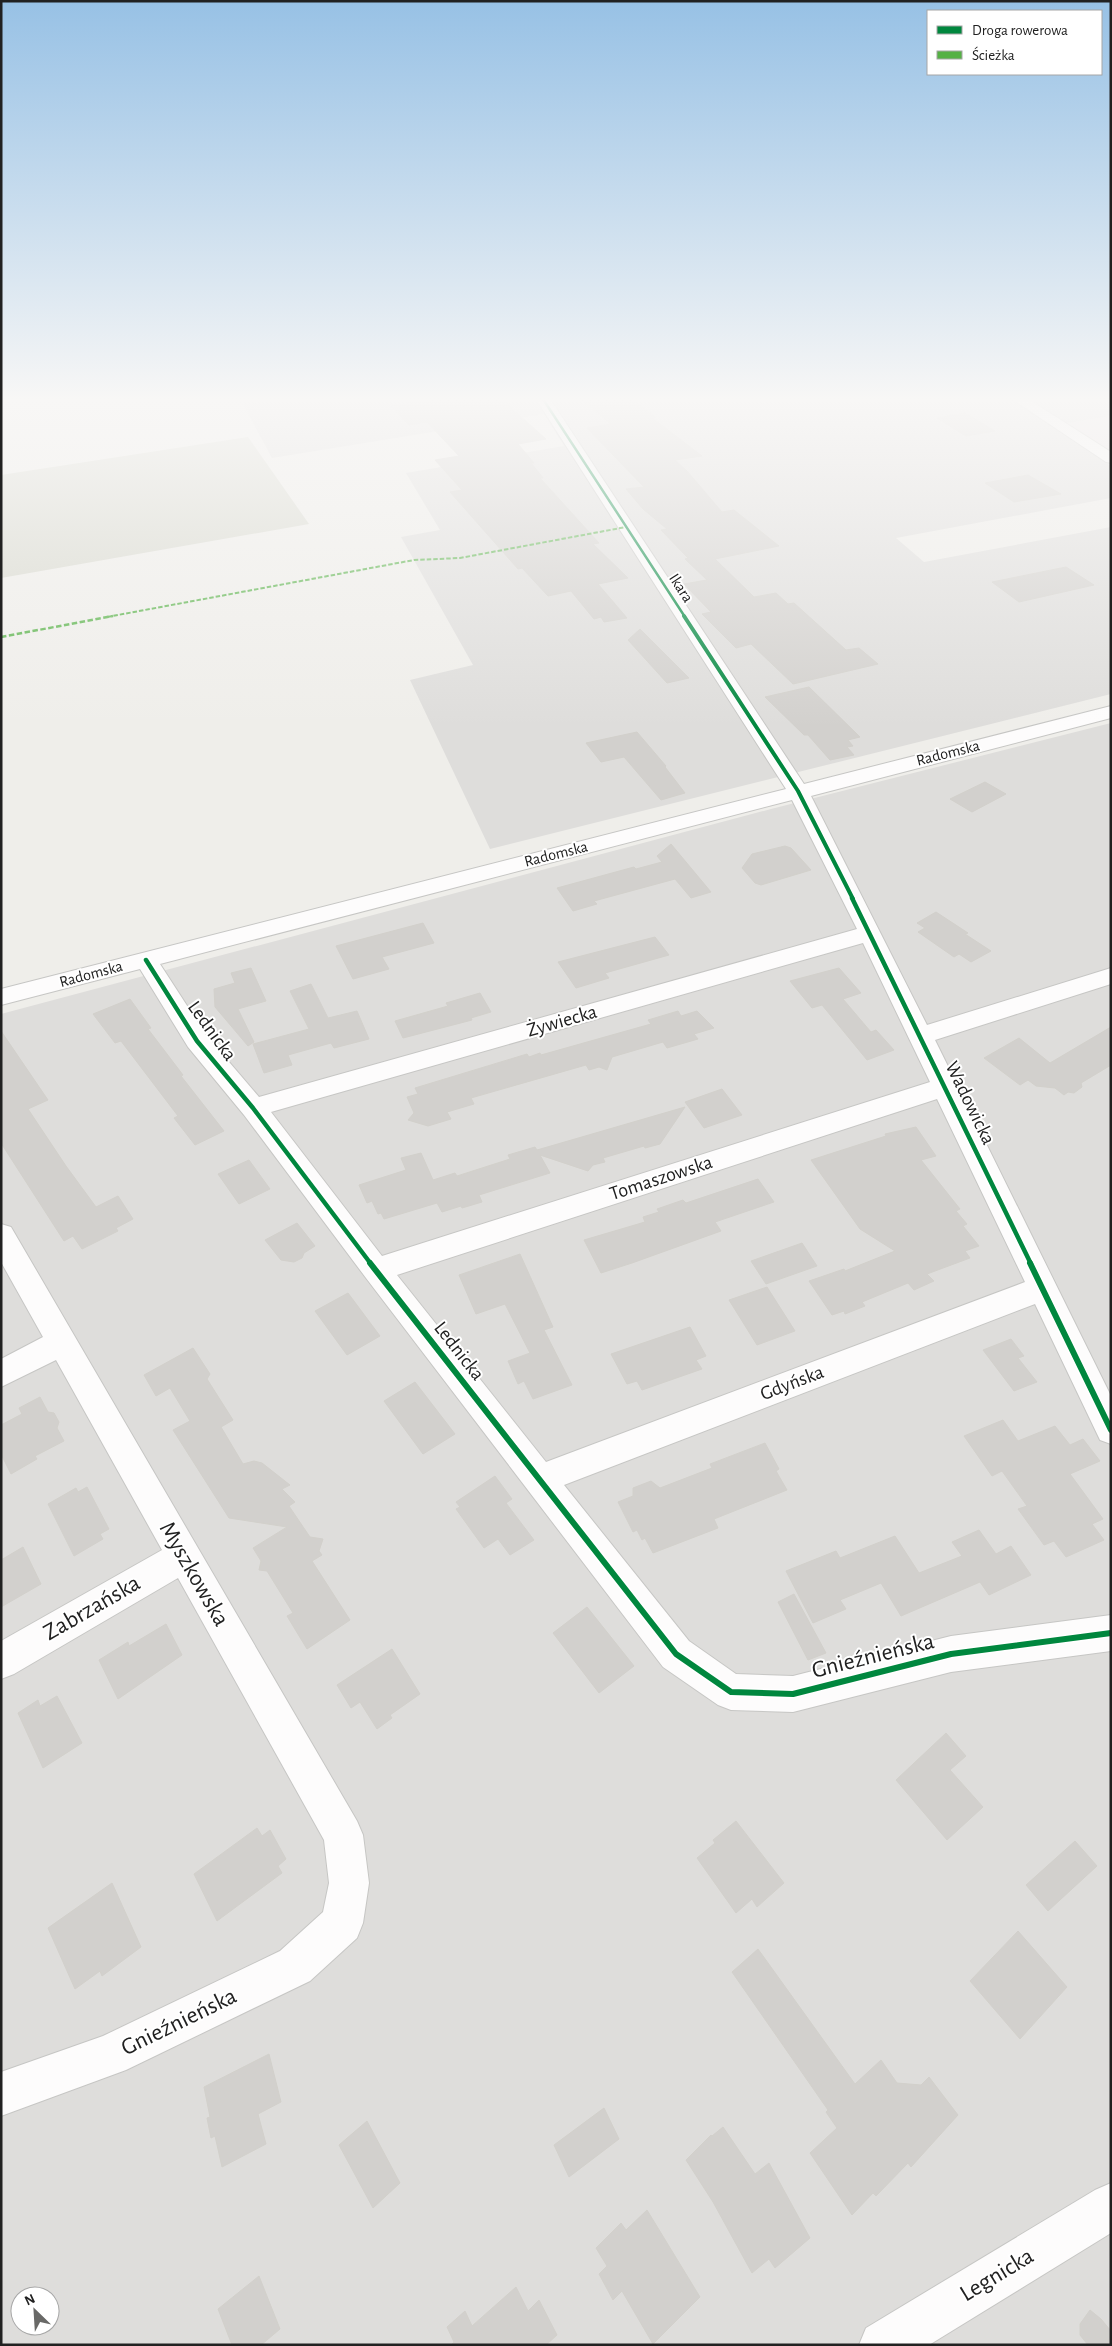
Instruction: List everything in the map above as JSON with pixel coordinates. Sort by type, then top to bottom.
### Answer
[{"type":"street","name":"Ikara","points":[[614,508],[798,791]]},
{"type":"street","name":"Radomska","points":[[1,997],[1111,712]]},
{"type":"street","name":"Wadowicka","points":[[798,791],[870,933],[1111,1430]]},
{"type":"street","name":"Żywiecka","points":[[254,1108],[870,933]]},
{"type":"street","name":"Lednicka","points":[[146,960],[197,1041],[254,1108],[376,1270],[542,1479],[676,1654],[731,1692],[794,1694]]},
{"type":"street","points":[[920,1036],[1111,976]]},
{"type":"street","name":"Tomaszowska","points":[[376,1270],[945,1087]]},
{"type":"street","name":"Myszkowska","points":[[1,1235],[60,1342],[343,1835],[349,1883],[342,1923]]},
{"type":"street","name":"Gdyńska","points":[[542,1479],[1043,1288]]},
{"type":"street","points":[[1,1374],[60,1342]]},
{"type":"street","name":"Zabrzańska","points":[[1,1661],[183,1556]]},
{"type":"street","name":"Gnieźnieńska","points":[[794,1694],[951,1654],[1111,1633]]},
{"type":"street","name":"Gnieźnieńska","points":[[1,2094],[111,2055],[295,1966],[342,1923]]},
{"type":"street","name":"Legnicka","points":[[884,2345],[1111,2206]]},
{"type":"shaded area","points":[[1,508],[298,508],[309,524],[1,578]]},
{"type":"shaded area","points":[[427,508],[1055,508],[896,538],[924,562],[1111,527],[1111,694],[490,849],[410,680],[473,665],[401,537],[440,530]]},
{"type":"shaded area","points":[[1111,723],[1111,2345],[1,2345],[1,1014],[771,809]]},
{"type":"building","points":[[465,508],[568,508],[599,543],[593,544],[628,578],[598,584],[627,618],[604,622],[601,617],[594,619],[571,591],[548,596],[522,568],[518,569]]},
{"type":"building","points":[[719,508],[722,512],[734,510],[779,546],[715,559],[754,597],[776,593],[788,604],[794,603],[846,650],[859,648],[878,664],[793,684],[751,644],[736,648],[702,614],[711,612],[684,584],[707,580],[685,559],[688,558],[661,530],[667,529],[643,509]]},
{"type":"building","points":[[1066,567],[1094,585],[1019,602],[992,582]]},
{"type":"building","points":[[640,629],[689,678],[667,683],[628,640]]},
{"type":"building","points":[[809,687],[860,737],[848,740],[853,746],[847,747],[854,755],[830,760],[808,735],[804,735],[765,697]]},
{"type":"building","points":[[637,732],[666,766],[685,793],[661,800],[624,757],[601,762],[586,743]]},
{"type":"building","points":[[985,782],[1006,794],[972,812],[950,799]]},
{"type":"building","points":[[671,844],[711,892],[691,898],[675,879],[594,901],[597,904],[573,911],[557,888],[634,867],[636,869],[662,862],[657,856]]},
{"type":"building","points":[[785,846],[791,848],[811,870],[761,885],[755,883],[742,868],[752,854]]},
{"type":"building","points":[[936,912],[991,951],[971,962],[959,954],[954,957],[918,932],[925,928],[917,923]]},
{"type":"building","points":[[423,923],[434,943],[382,957],[389,969],[353,979],[336,946]]},
{"type":"building","points":[[655,937],[669,955],[605,973],[609,978],[576,988],[558,962]]},
{"type":"building","points":[[251,968],[266,1001],[238,1009],[254,1042],[248,1046],[215,1007],[214,989],[235,983],[231,973]]},
{"type":"building","points":[[839,968],[861,993],[843,999],[871,1032],[876,1030],[894,1050],[867,1060],[822,1005],[812,1008],[790,981]]},
{"type":"building","points":[[311,984],[328,1018],[357,1011],[369,1039],[334,1048],[331,1043],[288,1055],[292,1065],[264,1073],[253,1044],[309,1029],[290,991]]},
{"type":"building","points":[[480,993],[491,1012],[471,1018],[472,1020],[403,1038],[395,1021],[448,1006],[446,1003]]},
{"type":"building","points":[[130,999],[151,1028],[148,1029],[183,1075],[181,1076],[224,1131],[195,1145],[174,1118],[178,1116],[121,1041],[115,1043],[93,1014]]},
{"type":"building","points":[[678,1011],[681,1016],[697,1011],[714,1028],[694,1034],[698,1039],[667,1048],[663,1042],[612,1057],[607,1070],[599,1067],[589,1070],[586,1065],[471,1098],[474,1104],[447,1112],[451,1119],[428,1126],[408,1120],[414,1113],[407,1097],[418,1094],[415,1088],[527,1054],[529,1057],[540,1053],[541,1055],[651,1024],[648,1020]]},
{"type":"building","points":[[1111,1027],[1111,1065],[1081,1083],[1082,1087],[1074,1093],[1068,1092],[1064,1095],[1055,1088],[1036,1086],[1028,1080],[1020,1085],[984,1058],[1019,1038],[1050,1063]]},
{"type":"building","points":[[1,1031],[48,1100],[28,1109],[66,1166],[96,1207],[118,1196],[133,1219],[116,1228],[118,1231],[82,1249],[73,1236],[64,1241],[1,1143]]},
{"type":"building","points":[[722,1089],[742,1115],[704,1128],[685,1102]]},
{"type":"building","points":[[685,1107],[660,1144],[645,1148],[644,1146],[603,1158],[605,1162],[593,1165],[588,1171],[540,1155],[550,1173],[479,1195],[482,1202],[462,1208],[461,1206],[442,1212],[437,1203],[384,1219],[381,1213],[378,1214],[372,1201],[367,1203],[359,1185],[406,1170],[401,1158],[421,1153],[433,1180],[455,1173],[457,1176],[510,1159],[508,1155],[535,1147],[537,1150]]},
{"type":"building","points":[[916,1127],[936,1156],[921,1160],[960,1209],[956,1211],[967,1224],[963,1226],[979,1246],[965,1251],[970,1258],[927,1274],[934,1281],[914,1290],[908,1283],[862,1302],[865,1306],[845,1314],[844,1311],[832,1315],[809,1281],[844,1269],[845,1271],[895,1251],[860,1229],[811,1160],[886,1136],[885,1134]]},
{"type":"building","points":[[249,1160],[270,1189],[239,1204],[218,1174]]},
{"type":"building","points":[[758,1179],[774,1202],[715,1222],[721,1231],[632,1263],[601,1273],[584,1240],[645,1222],[643,1217],[659,1212],[657,1209],[683,1200],[686,1203]]},
{"type":"building","points":[[297,1223],[315,1246],[304,1253],[302,1258],[294,1262],[281,1260],[265,1240]]},
{"type":"building","points":[[802,1243],[817,1266],[766,1284],[751,1261]]},
{"type":"building","points":[[520,1254],[553,1327],[544,1330],[572,1385],[533,1399],[524,1381],[518,1384],[508,1361],[530,1353],[505,1304],[476,1314],[459,1275]]},
{"type":"building","points":[[767,1287],[795,1331],[757,1345],[729,1300]]},
{"type":"building","points":[[348,1293],[380,1336],[347,1355],[315,1311]]},
{"type":"building","points":[[690,1327],[706,1356],[696,1360],[702,1369],[642,1390],[637,1381],[627,1384],[611,1354]]},
{"type":"building","points":[[1011,1339],[1024,1356],[1018,1358],[1037,1382],[1014,1391],[983,1350]]},
{"type":"building","points":[[193,1348],[210,1374],[207,1379],[233,1420],[221,1427],[243,1464],[254,1461],[262,1463],[290,1485],[282,1489],[295,1502],[289,1506],[310,1537],[323,1539],[319,1551],[322,1555],[312,1561],[350,1620],[307,1649],[287,1616],[293,1613],[267,1571],[259,1570],[261,1561],[253,1548],[287,1527],[229,1518],[173,1430],[190,1421],[170,1388],[156,1396],[144,1375]]},
{"type":"building","points":[[415,1382],[455,1434],[423,1454],[384,1401]]},
{"type":"building","points":[[40,1397],[48,1412],[54,1413],[59,1422],[57,1428],[64,1441],[35,1456],[37,1459],[11,1474],[1,1454],[1,1425],[22,1414],[19,1408]]},
{"type":"building","points":[[1003,1420],[1018,1441],[1055,1426],[1070,1445],[1083,1439],[1100,1461],[1070,1474],[1103,1519],[1092,1524],[1104,1540],[1066,1557],[1054,1541],[1044,1545],[1018,1509],[1027,1506],[1002,1471],[992,1476],[964,1436]]},
{"type":"building","points":[[765,1443],[779,1469],[776,1471],[787,1490],[714,1519],[718,1528],[653,1553],[645,1538],[642,1540],[637,1530],[633,1532],[618,1502],[633,1496],[633,1488],[651,1481],[660,1488],[712,1468],[710,1464]]},
{"type":"building","points":[[495,1476],[512,1499],[506,1503],[534,1540],[510,1555],[498,1539],[484,1548],[456,1509],[460,1507],[456,1502]]},
{"type":"building","points":[[87,1487],[109,1529],[100,1534],[103,1539],[74,1556],[48,1504],[76,1488],[78,1492]]},
{"type":"building","points":[[979,1530],[996,1554],[1011,1546],[1031,1575],[989,1595],[980,1582],[901,1616],[881,1583],[840,1600],[846,1609],[813,1623],[786,1571],[836,1551],[840,1558],[895,1536],[919,1573],[962,1556],[952,1542]]},
{"type":"building","points":[[23,1547],[41,1584],[1,1607],[1,1560]]},
{"type":"building","points":[[794,1594],[826,1653],[808,1660],[778,1602]]},
{"type":"building","points":[[587,1607],[634,1666],[599,1693],[553,1633]]},
{"type":"building","points":[[166,1624],[182,1655],[118,1699],[99,1660],[128,1642],[129,1646]]},
{"type":"building","points":[[392,1649],[420,1694],[390,1715],[392,1718],[377,1729],[360,1702],[351,1708],[337,1685]]},
{"type":"building","points":[[57,1696],[82,1743],[43,1768],[18,1713],[38,1700],[40,1706]]},
{"type":"building","points":[[946,1733],[966,1756],[950,1770],[983,1807],[947,1840],[896,1780]]},
{"type":"building","points":[[736,1821],[784,1883],[757,1907],[752,1899],[736,1913],[697,1858],[715,1843],[713,1840]]},
{"type":"building","points":[[257,1828],[262,1836],[270,1830],[286,1859],[278,1866],[282,1873],[217,1921],[194,1874]]},
{"type":"building","points":[[1075,1841],[1097,1866],[1048,1911],[1026,1885]]},
{"type":"building","points":[[112,1883],[141,1947],[102,1976],[100,1971],[75,1989],[48,1928]]},
{"type":"building","points":[[1018,1931],[1067,1987],[1020,2039],[970,1981]]},
{"type":"building","points":[[758,1949],[855,2084],[881,2060],[897,2083],[921,2085],[929,2077],[958,2115],[911,2167],[908,2163],[876,2196],[873,2193],[852,2215],[810,2153],[837,2128],[826,2112],[828,2110],[732,1972]]},
{"type":"building","points":[[269,2054],[281,2102],[258,2114],[266,2144],[222,2167],[215,2136],[211,2138],[207,2118],[210,2117],[204,2087]]},
{"type":"building","points":[[604,2108],[619,2139],[569,2177],[554,2145]]},
{"type":"building","points":[[367,2121],[400,2183],[373,2208],[339,2145]]},
{"type":"building","points":[[723,2127],[755,2174],[769,2163],[810,2238],[775,2268],[769,2259],[752,2273],[713,2202],[686,2160],[711,2135]]},
{"type":"building","points":[[647,2210],[700,2297],[653,2344],[622,2291],[613,2300],[599,2274],[607,2266],[596,2248],[621,2223],[626,2230]]},
{"type":"building","points":[[259,2276],[280,2329],[261,2345],[232,2345],[218,2309]]},
{"type":"building","points":[[516,2287],[528,2311],[539,2300],[557,2335],[546,2345],[451,2345],[454,2342],[447,2327],[465,2311],[472,2326]]},
{"type":"building","points":[[1090,2310],[1111,2331],[1111,2345],[1088,2345],[1080,2335],[1080,2324]]},
{"type":"marked path","points":[[1,637],[414,560],[460,558],[626,527]]},
{"type":"cycle path","points":[[614,508],[798,791],[870,933],[1111,1430]]},
{"type":"cycle path","points":[[146,960],[197,1041],[253,1108],[376,1270],[676,1654],[731,1692],[793,1694],[951,1654],[1111,1633]]}]
